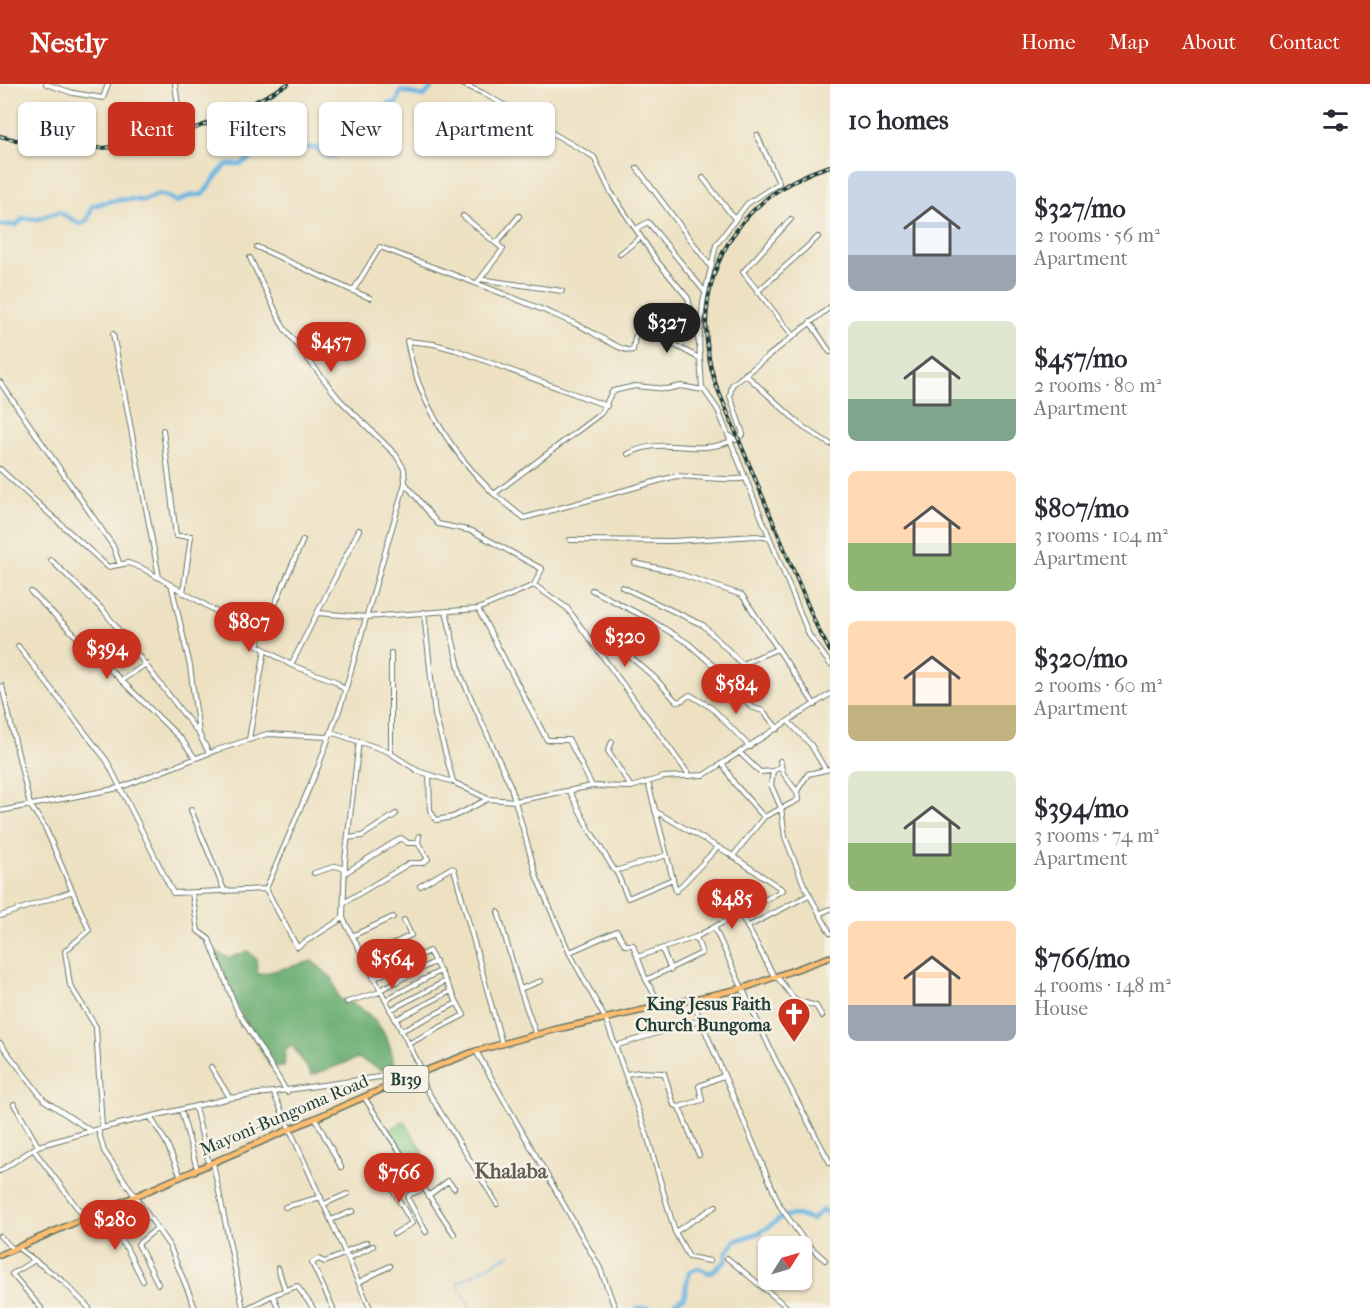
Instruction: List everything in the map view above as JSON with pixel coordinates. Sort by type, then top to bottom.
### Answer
[{"type":"main road","name":"Mayoni-Bungoma Road","points":[[0,1254],[290,1130],[420,1071],[536,1035],[744,988],[830,957]]},
{"type":"street","points":[[46,84],[73,93],[103,98],[108,84]]},
{"type":"street","points":[[175,84],[178,102]]},
{"type":"street","points":[[462,84],[483,93],[589,153],[597,161],[610,191],[657,261],[688,298],[699,344]]},
{"type":"street","points":[[757,135],[779,184],[753,199],[716,245],[705,292],[699,358],[704,390],[718,410],[733,441],[769,538],[809,635],[830,664]]},
{"type":"street","points":[[637,168],[711,267]]},
{"type":"street","points":[[703,178],[735,219]]},
{"type":"street","points":[[463,216],[503,250],[478,281]]},
{"type":"street","points":[[497,243],[519,216]]},
{"type":"street","points":[[791,219],[744,270],[744,274],[793,336]]},
{"type":"street","points":[[636,229],[648,222],[705,292]]},
{"type":"street","points":[[620,254],[642,237]]},
{"type":"street","points":[[757,292],[818,237]]},
{"type":"street","points":[[257,247],[370,298]]},
{"type":"street","points":[[353,291],[380,247],[478,281],[582,327],[623,350],[633,350],[635,337],[643,328],[699,358]]},
{"type":"street","points":[[250,258],[267,290],[270,304],[284,328],[339,399],[396,455],[404,470],[405,483],[345,691],[330,735],[266,889]]},
{"type":"street","points":[[478,281],[562,291]]},
{"type":"street","points":[[628,454],[657,446],[703,449],[733,441],[742,436],[742,429],[730,396],[732,385],[830,307]]},
{"type":"street","points":[[810,322],[830,352]]},
{"type":"street","points":[[113,334],[159,577]]},
{"type":"street","points":[[607,406],[456,350],[408,340],[414,369],[439,429],[472,473],[524,518],[676,476],[699,476],[729,481],[746,478]]},
{"type":"street","points":[[745,374],[803,427],[830,444]]},
{"type":"street","points":[[0,382],[113,546],[120,565]]},
{"type":"street","points":[[494,494],[600,414],[607,406],[612,392],[624,388],[681,386],[704,390]]},
{"type":"street","points":[[162,430],[176,537],[191,536],[183,593]]},
{"type":"street","points":[[0,469],[108,567],[133,564],[159,577],[172,587],[226,617],[265,650],[291,665],[335,681],[345,691]]},
{"type":"street","points":[[318,613],[366,617],[424,611],[478,609],[534,585],[543,570],[472,531],[438,524],[405,483]]},
{"type":"street","points":[[291,665],[359,530]]},
{"type":"street","points":[[570,540],[673,541],[756,536],[769,538]]},
{"type":"street","points":[[257,645],[303,540]]},
{"type":"street","points":[[51,560],[104,611],[199,734],[209,753]]},
{"type":"street","points":[[635,563],[671,571],[742,595],[814,705]]},
{"type":"street","points":[[534,585],[567,608],[691,777]]},
{"type":"street","points":[[172,587],[190,666],[199,734]]},
{"type":"street","points":[[622,587],[703,626],[742,664],[777,649]]},
{"type":"street","points":[[592,590],[647,618],[688,643],[725,676],[751,707],[764,711],[778,729]]},
{"type":"street","points":[[31,592],[182,740],[195,758]]},
{"type":"street","points":[[478,609],[547,740],[569,740],[592,786]]},
{"type":"street","points":[[424,611],[433,707],[453,782]]},
{"type":"street","points":[[446,611],[462,676],[516,801],[537,878],[569,952],[606,1020],[626,1074],[675,1232],[689,1257],[710,1261]]},
{"type":"street","points":[[610,639],[655,678],[676,701],[679,702],[690,695],[704,703],[750,747]]},
{"type":"street","points":[[18,646],[110,766],[173,893],[266,889]]},
{"type":"street","points":[[249,739],[265,650]]},
{"type":"street","points":[[391,753],[392,653]]},
{"type":"street","points":[[122,680],[146,664]]},
{"type":"street","points":[[2,686],[13,743],[30,805],[45,827],[89,932],[65,951],[65,963],[77,1000],[96,1027],[100,1129],[104,1151],[167,1240],[195,1308]]},
{"type":"street","points":[[0,811],[119,788],[195,758],[267,734],[330,735],[359,741],[391,753],[412,769],[453,782],[488,799],[516,801],[592,786],[631,787],[669,776],[691,777],[709,773],[830,694]]},
{"type":"street","points":[[733,856],[764,817],[798,801],[797,793],[800,784],[808,774],[828,769],[789,722]]},
{"type":"street","points":[[359,741],[348,837],[343,918],[420,1071],[497,1204]]},
{"type":"street","points":[[612,742],[608,751],[631,787]]},
{"type":"street","points":[[740,753],[760,772],[773,771],[780,767]]},
{"type":"street","points":[[780,761],[780,767],[797,793]]},
{"type":"street","points":[[723,764],[734,783],[764,817]]},
{"type":"street","points":[[773,771],[771,785],[781,808],[785,837],[809,895],[830,933]]},
{"type":"street","points":[[429,776],[430,810],[436,820],[453,818],[488,799]]},
{"type":"street","points":[[648,782],[677,891],[718,847]]},
{"type":"street","points":[[570,790],[589,829],[616,871],[628,898],[673,879]]},
{"type":"street","points":[[191,810],[225,892]]},
{"type":"street","points":[[637,957],[696,937],[783,889],[733,856],[655,811]]},
{"type":"street","points":[[348,837],[362,836],[396,814]]},
{"type":"street","points":[[345,902],[410,863],[422,863],[428,859],[418,843],[419,836]]},
{"type":"street","points":[[345,871],[401,838],[408,843],[418,843]]},
{"type":"street","points":[[616,871],[667,855]]},
{"type":"street","points":[[314,873],[336,866],[345,871]]},
{"type":"street","points":[[420,886],[451,868],[454,869],[502,1044]]},
{"type":"street","points":[[266,889],[297,946],[343,918]]},
{"type":"street","points":[[0,916],[73,891]]},
{"type":"street","points":[[192,893],[198,931],[209,939],[237,1010],[287,1092]]},
{"type":"street","points":[[747,927],[809,895]]},
{"type":"street","points":[[821,913],[830,909]]},
{"type":"street","points":[[498,912],[536,1035]]},
{"type":"street","points":[[740,913],[777,978],[795,1000],[816,1006],[822,1016]]},
{"type":"street","points":[[352,936],[393,917]]},
{"type":"street","points":[[363,960],[411,935],[404,920]]},
{"type":"street","points":[[714,927],[775,1059],[830,1163]]},
{"type":"street","points":[[569,952],[617,931],[625,945],[632,944],[646,980],[662,1008]]},
{"type":"street","points":[[646,980],[671,970],[702,953],[696,937]]},
{"type":"street","points":[[662,949],[671,970]]},
{"type":"street","points":[[373,979],[429,951],[436,961],[464,1015],[408,1044]]},
{"type":"street","points":[[347,1002],[380,991],[436,961]]},
{"type":"street","points":[[384,1000],[440,971]]},
{"type":"street","points":[[390,1010],[446,981]]},
{"type":"street","points":[[520,989],[541,981]]},
{"type":"street","points":[[395,1020],[451,991]]},
{"type":"street","points":[[692,1000],[780,1206],[805,1242],[825,1260]]},
{"type":"street","points":[[401,1031],[457,1003]]},
{"type":"street","points":[[615,1046],[700,1020]]},
{"type":"street","points":[[0,1043],[44,1100],[92,1131]]},
{"type":"street","points":[[476,1052],[600,1268],[615,1308]]},
{"type":"street","points":[[211,1067],[230,1098]]},
{"type":"street","points":[[0,1171],[38,1146],[230,1098],[274,1094],[420,1071]]},
{"type":"street","points":[[626,1074],[664,1073],[674,1105],[679,1107],[699,1155]]},
{"type":"street","points":[[679,1107],[702,1100],[699,1086],[723,1076]]},
{"type":"street","points":[[274,1094],[370,1308]]},
{"type":"street","points":[[364,1097],[454,1234]]},
{"type":"street","points":[[14,1104],[38,1146]]},
{"type":"street","points":[[195,1107],[245,1308],[285,1290],[299,1287],[313,1308]]},
{"type":"street","points":[[181,1110],[197,1169]]},
{"type":"street","points":[[151,1118],[166,1142],[181,1177]]},
{"type":"street","points":[[315,1118],[341,1167]]},
{"type":"street","points":[[33,1149],[85,1218]]},
{"type":"street","points":[[394,1234],[411,1225],[412,1222],[384,1179],[382,1168],[400,1154]]},
{"type":"street","points":[[428,1196],[448,1181],[454,1188]]},
{"type":"street","points":[[423,1189],[410,1195],[408,1199],[426,1232]]},
{"type":"street","points":[[324,1204],[347,1194]]},
{"type":"street","points":[[285,1207],[321,1197]]},
{"type":"street","points":[[675,1232],[716,1206]]},
{"type":"street","points":[[101,1211],[130,1254],[143,1281]]},
{"type":"street","points":[[331,1220],[353,1211]]},
{"type":"street","points":[[157,1228],[138,1244],[158,1284]]},
{"type":"street","points":[[0,1236],[63,1281],[89,1308]]},
{"type":"street","points":[[333,1308],[312,1263],[318,1259],[325,1263],[367,1242]]},
{"type":"street","points":[[348,1259],[373,1246]]},
{"type":"street","points":[[727,1258],[788,1308]]},
{"type":"street","points":[[35,1260],[12,1274],[41,1308]]},
{"type":"street","points":[[359,1282],[390,1266]]},
{"type":"street","points":[[279,1268],[285,1290]]},
{"type":"street","points":[[273,1295],[278,1308]]},
{"type":"green space","points":[[212,950],[229,958],[248,951],[256,959],[258,975],[312,961],[332,978],[339,999],[361,1009],[380,1027],[391,1050],[392,1075],[358,1058],[312,1075],[292,1045],[285,1049],[284,1067],[270,1066],[228,990]]},
{"type":"green space","points":[[404,1121],[424,1153],[409,1162],[388,1131]]},
{"type":"waterway","points":[[0,225],[17,225],[23,218],[37,219],[59,212],[80,224],[87,220],[92,206],[118,200],[144,201],[153,196],[164,195],[177,202],[191,195],[202,195],[226,165],[241,164],[254,156],[269,154],[280,147],[317,148],[326,156],[335,157],[337,152],[325,130],[330,124],[344,119],[385,112],[388,103],[396,104],[401,91],[424,96],[435,84]]},
{"type":"waterway","points":[[667,1308],[684,1297],[689,1272],[698,1268],[710,1273],[726,1261],[726,1253],[735,1241],[761,1232],[784,1216],[797,1215],[812,1220],[822,1210],[830,1214]]},
{"type":"waterway","points":[[471,1308],[457,1283],[510,1254]]},
{"type":"waterway","points":[[637,1308],[650,1308]]},
{"type":"railway","points":[[0,136],[39,145],[77,148],[114,147],[149,141],[184,132],[219,119],[288,84]]},
{"type":"railway","points":[[830,166],[796,180],[766,199],[742,222],[724,250],[712,281],[707,314],[708,349],[716,385],[817,627],[830,651]]},
{"type":"place","name":"King Jesus Faith Church Bungoma","points":[[794,1043]]},
{"type":"district","name":"Khalaba","points":[[511,1171]]}]
